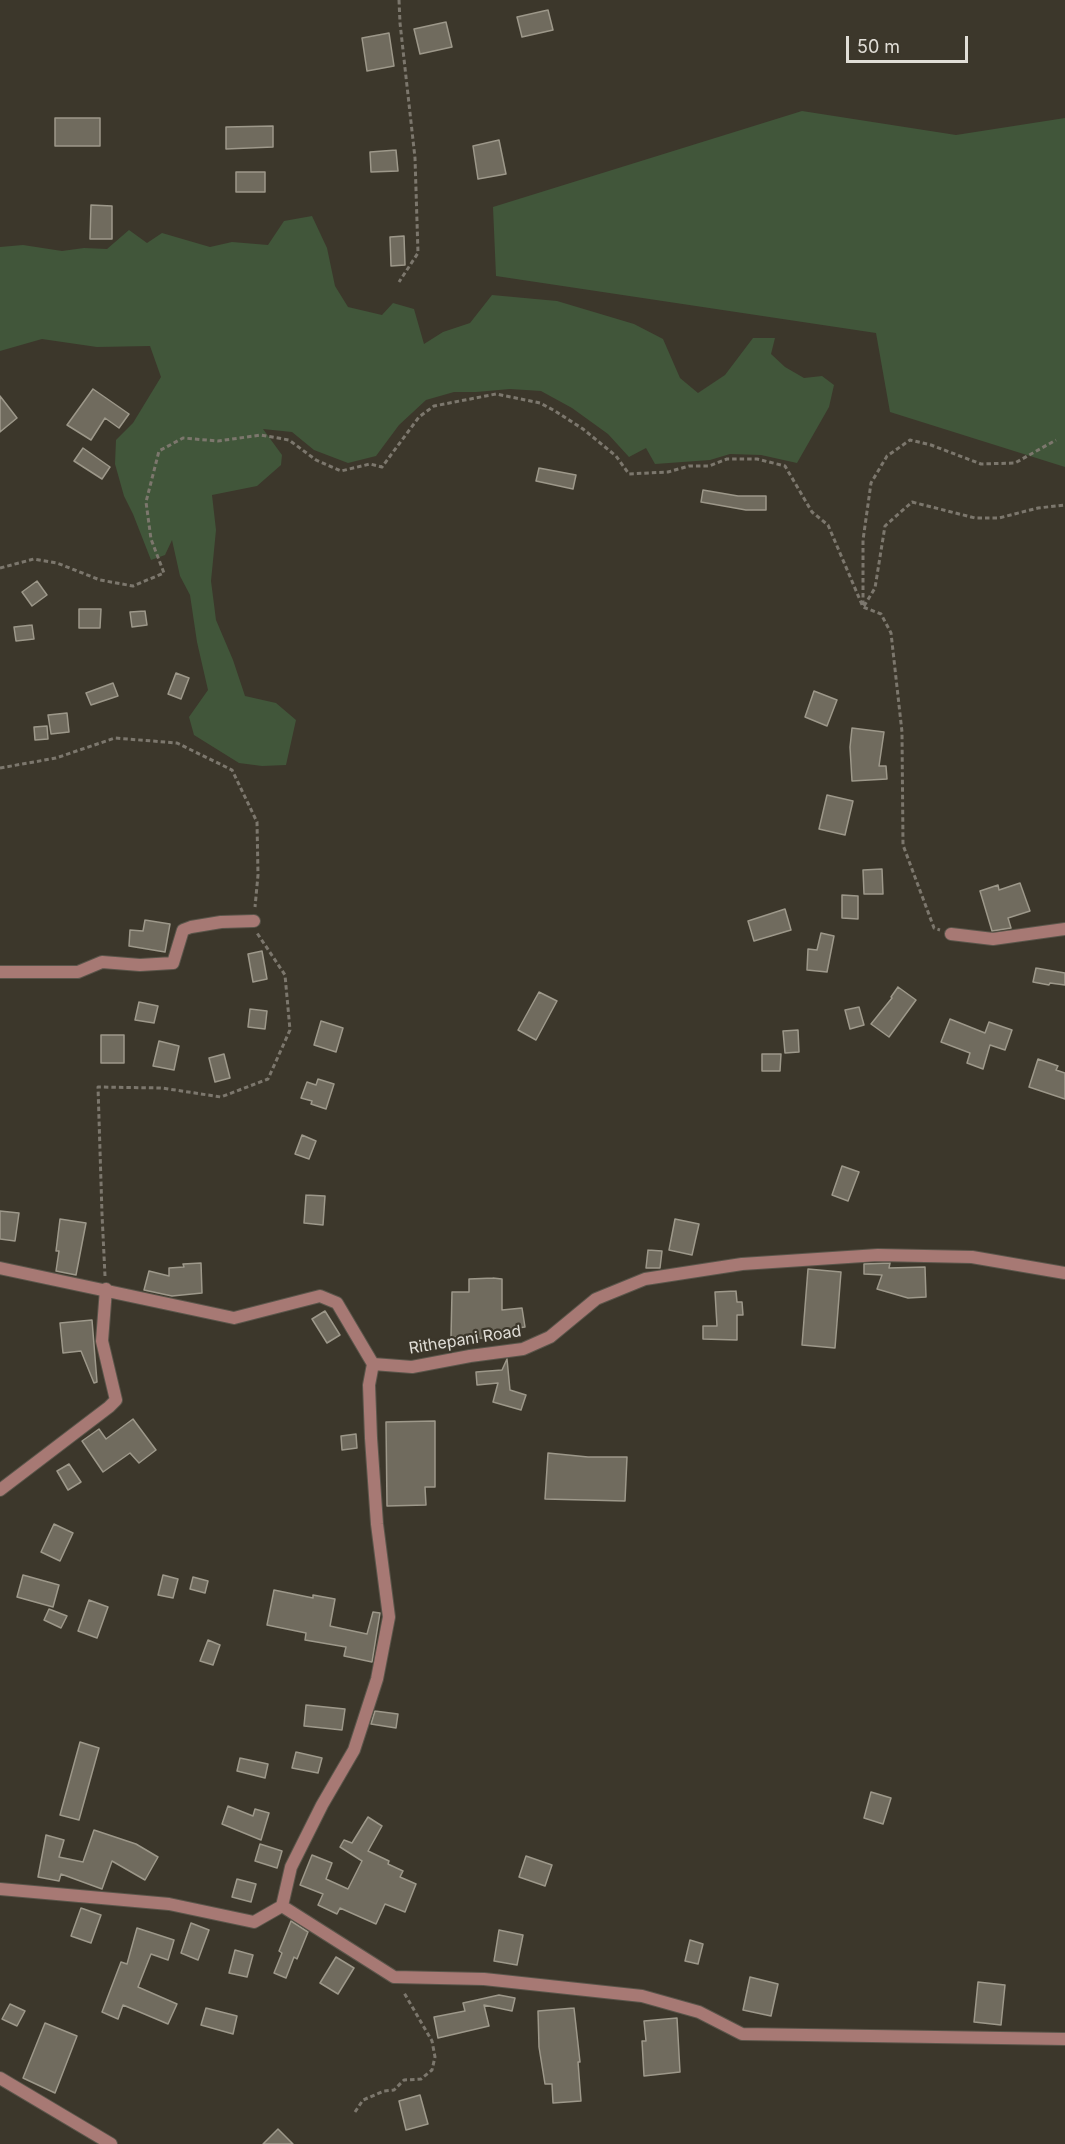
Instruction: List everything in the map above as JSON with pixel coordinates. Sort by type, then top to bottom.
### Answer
[{"type":"street","points":[[0,972],[78,972],[102,962],[140,965],[173,963],[183,930],[221,922],[254,921]]},
{"type":"street","points":[[951,934],[993,939],[1065,929]]},
{"type":"street","name":"Rithepani Road","points":[[373,1364],[412,1367],[523,1349],[550,1337],[596,1299],[645,1280],[742,1264],[878,1255],[972,1257],[1065,1273]]},
{"type":"street","points":[[0,1268],[234,1318],[320,1296],[337,1303],[373,1364],[369,1385],[371,1437],[377,1524],[389,1617],[378,1679],[354,1750],[322,1805],[291,1867],[282,1906],[254,1922],[169,1904],[0,1889]]},
{"type":"street","points":[[0,1490],[116,1400],[102,1341],[106,1289]]},
{"type":"street","points":[[282,1906],[394,1977],[484,1979],[642,1996],[699,2012],[742,2034],[1065,2039]]},
{"type":"street","points":[[0,2078],[111,2144]]},
{"type":"path","points":[[399,0],[415,158],[418,253],[399,282]]},
{"type":"path","points":[[0,568],[34,558],[57,563],[100,580],[133,586],[165,573],[151,539],[146,502],[159,451],[183,438],[218,441],[261,435],[289,440],[316,460],[341,471],[370,464],[382,467],[419,417],[435,406],[496,394],[540,403],[555,411],[583,429],[616,456],[629,474],[668,472],[689,466],[709,466],[728,459],[758,459],[785,466],[812,512],[828,525],[863,607],[881,614],[891,633],[903,732],[903,845],[934,928],[951,934]]},
{"type":"path","points":[[863,607],[863,540],[871,483],[887,456],[910,440],[931,445],[981,464],[1015,463],[1056,440]]},
{"type":"path","points":[[863,607],[875,588],[885,526],[912,502],[975,518],[999,518],[1038,508],[1065,505]]},
{"type":"path","points":[[355,2112],[363,2100],[384,2091],[394,2090],[404,2080],[421,2079],[432,2070],[435,2057],[432,2041],[394,1977]]},
{"type":"green space","points":[[802,111],[956,135],[1065,118],[1065,467],[890,412],[876,333],[496,276],[493,207]]},
{"type":"green space","points":[[312,216],[327,248],[335,286],[348,307],[382,315],[393,303],[414,309],[424,344],[443,332],[470,323],[492,295],[557,301],[634,324],[663,339],[680,378],[698,393],[725,375],[753,338],[775,338],[771,354],[785,367],[804,378],[822,376],[834,385],[829,407],[797,463],[761,455],[730,454],[710,460],[655,464],[646,448],[629,457],[608,434],[572,408],[541,391],[510,389],[454,392],[426,400],[399,425],[376,456],[348,463],[314,450],[292,432],[263,429],[282,455],[281,465],[257,486],[212,495],[216,530],[211,581],[216,620],[245,696],[276,703],[296,720],[286,765],[262,766],[239,763],[194,735],[189,717],[208,690],[197,642],[190,595],[180,576],[172,540],[165,555],[151,560],[124,496],[115,464],[116,440],[133,423],[161,377],[150,346],[97,347],[42,339],[0,351],[0,247],[23,245],[62,251],[84,248],[107,249],[129,230],[147,243],[162,233],[210,247],[232,242],[268,245],[284,221]]},
{"type":"building","points":[[548,10],[553,30],[522,37],[517,17]]},
{"type":"building","points":[[446,22],[452,47],[420,54],[414,29]]},
{"type":"building","points":[[389,33],[394,66],[367,71],[362,38]]},
{"type":"building","points":[[55,118],[100,118],[100,146],[55,146]]},
{"type":"building","points":[[273,126],[273,147],[226,149],[226,127]]},
{"type":"building","points":[[499,140],[506,174],[478,179],[473,146]]},
{"type":"building","points":[[396,150],[398,171],[371,172],[370,152]]},
{"type":"building","points":[[236,172],[265,172],[265,192],[236,192]]},
{"type":"building","points":[[91,205],[112,206],[112,239],[90,239]]},
{"type":"building","points":[[404,236],[405,265],[391,266],[390,237]]},
{"type":"building","points":[[93,389],[129,414],[119,428],[105,418],[91,440],[67,425]]},
{"type":"building","points":[[0,396],[17,418],[0,432]]},
{"type":"building","points":[[83,448],[110,467],[102,479],[74,461]]},
{"type":"building","points":[[539,468],[576,475],[573,489],[536,481]]},
{"type":"building","points":[[703,490],[738,496],[766,496],[766,510],[746,510],[701,502]]},
{"type":"building","points":[[37,581],[47,595],[32,606],[22,592]]},
{"type":"building","points":[[79,609],[101,609],[100,628],[79,628]]},
{"type":"building","points":[[145,611],[147,625],[132,627],[130,612]]},
{"type":"building","points":[[32,625],[34,639],[16,641],[14,627]]},
{"type":"building","points":[[176,673],[189,678],[181,699],[168,694]]},
{"type":"building","points":[[113,683],[118,696],[91,705],[86,693]]},
{"type":"building","points":[[814,691],[837,700],[827,726],[805,717]]},
{"type":"building","points":[[67,713],[69,732],[51,734],[48,715]]},
{"type":"building","points":[[47,726],[48,739],[35,740],[34,727]]},
{"type":"building","points":[[852,728],[884,732],[879,766],[886,766],[887,779],[852,781],[850,747]]},
{"type":"building","points":[[827,795],[853,801],[845,835],[819,829]]},
{"type":"building","points":[[882,869],[883,894],[864,894],[863,870]]},
{"type":"building","points":[[1020,883],[1030,911],[1008,918],[1011,928],[992,931],[980,891],[998,885],[999,890]]},
{"type":"building","points":[[842,895],[858,896],[858,919],[842,918]]},
{"type":"building","points":[[785,909],[791,930],[754,941],[748,921]]},
{"type":"building","points":[[145,920],[170,924],[165,952],[129,946],[130,930],[143,931]]},
{"type":"building","points":[[821,933],[834,936],[827,972],[807,970],[808,949],[817,950]]},
{"type":"building","points":[[262,951],[267,979],[253,982],[248,954]]},
{"type":"building","points":[[1036,968],[1065,973],[1065,985],[1033,982]]},
{"type":"building","points":[[898,987],[916,1000],[889,1037],[871,1024]]},
{"type":"building","points":[[539,992],[557,1001],[536,1040],[518,1030]]},
{"type":"building","points":[[139,1002],[158,1006],[154,1023],[135,1020]]},
{"type":"building","points":[[859,1007],[864,1025],[850,1029],[845,1010]]},
{"type":"building","points":[[250,1009],[267,1011],[265,1029],[248,1027]]},
{"type":"building","points":[[950,1019],[985,1033],[989,1022],[1012,1030],[1005,1050],[990,1045],[983,1069],[967,1063],[970,1053],[941,1042]]},
{"type":"building","points":[[321,1021],[343,1028],[336,1052],[314,1045]]},
{"type":"building","points":[[798,1030],[799,1052],[785,1053],[783,1031]]},
{"type":"building","points":[[101,1035],[124,1035],[124,1063],[101,1063]]},
{"type":"building","points":[[159,1041],[179,1046],[174,1070],[153,1066]]},
{"type":"building","points":[[224,1054],[230,1078],[215,1082],[209,1058]]},
{"type":"building","points":[[762,1054],[781,1054],[780,1071],[762,1071]]},
{"type":"building","points":[[1038,1059],[1058,1066],[1056,1070],[1065,1073],[1065,1099],[1029,1087]]},
{"type":"building","points":[[318,1079],[334,1084],[326,1109],[301,1098],[307,1082],[316,1085]]},
{"type":"building","points":[[302,1135],[316,1141],[309,1159],[295,1154]]},
{"type":"building","points":[[842,1166],[859,1172],[848,1201],[832,1195]]},
{"type":"building","points":[[306,1195],[325,1196],[323,1225],[304,1223]]},
{"type":"building","points":[[0,1211],[19,1213],[15,1241],[0,1239]]},
{"type":"building","points":[[60,1219],[86,1223],[76,1275],[56,1271]]},
{"type":"building","points":[[675,1219],[699,1224],[692,1255],[669,1250]]},
{"type":"building","points":[[648,1250],[662,1251],[660,1268],[646,1268]]},
{"type":"building","points":[[201,1263],[202,1293],[172,1296],[144,1290],[149,1271],[169,1276],[169,1268]]},
{"type":"building","points":[[890,1263],[889,1268],[925,1267],[926,1297],[908,1298],[877,1289],[882,1275],[864,1274],[864,1264]]},
{"type":"building","points":[[808,1269],[841,1272],[835,1348],[802,1345]]},
{"type":"building","points":[[469,1279],[502,1279],[502,1310],[522,1308],[525,1327],[502,1330],[502,1339],[451,1337],[452,1292],[469,1292]]},
{"type":"building","points":[[736,1291],[737,1302],[742,1302],[743,1315],[737,1315],[737,1340],[703,1339],[703,1326],[717,1326],[715,1292]]},
{"type":"building","points":[[325,1311],[340,1335],[327,1343],[312,1319]]},
{"type":"building","points":[[92,1320],[97,1382],[94,1383],[81,1351],[63,1353],[60,1323]]},
{"type":"building","points":[[507,1359],[510,1390],[526,1395],[521,1410],[493,1402],[498,1383],[477,1385],[476,1372],[502,1370]]},
{"type":"building","points":[[133,1419],[156,1450],[139,1463],[130,1453],[103,1472],[82,1441],[99,1429],[106,1439]]},
{"type":"building","points":[[435,1421],[435,1487],[425,1487],[426,1505],[387,1506],[386,1422]]},
{"type":"building","points":[[356,1434],[357,1448],[342,1450],[341,1436]]},
{"type":"building","points":[[548,1453],[588,1457],[627,1457],[625,1501],[545,1499]]},
{"type":"building","points":[[69,1464],[81,1482],[68,1490],[57,1471]]},
{"type":"building","points":[[54,1524],[73,1533],[60,1561],[41,1552]]},
{"type":"building","points":[[23,1575],[59,1585],[53,1607],[17,1597]]},
{"type":"building","points":[[163,1575],[178,1579],[173,1598],[158,1595]]},
{"type":"building","points":[[193,1577],[208,1581],[205,1593],[190,1589]]},
{"type":"building","points":[[274,1590],[313,1598],[313,1595],[335,1599],[330,1626],[367,1634],[373,1612],[380,1613],[372,1662],[344,1656],[346,1647],[305,1640],[306,1633],[267,1625]]},
{"type":"building","points":[[89,1600],[108,1607],[97,1638],[78,1631]]},
{"type":"building","points":[[49,1609],[67,1616],[61,1628],[44,1620]]},
{"type":"building","points":[[208,1640],[220,1645],[213,1665],[200,1661]]},
{"type":"building","points":[[306,1705],[345,1709],[342,1730],[304,1726]]},
{"type":"building","points":[[375,1711],[398,1714],[396,1728],[371,1724]]},
{"type":"building","points":[[80,1742],[99,1748],[79,1820],[60,1815]]},
{"type":"building","points":[[296,1752],[322,1758],[318,1773],[292,1768]]},
{"type":"building","points":[[240,1758],[268,1764],[265,1778],[237,1771]]},
{"type":"building","points":[[871,1792],[891,1798],[883,1824],[864,1818]]},
{"type":"building","points":[[228,1806],[253,1816],[255,1809],[269,1813],[261,1840],[222,1824]]},
{"type":"building","points":[[368,1817],[382,1826],[368,1851],[389,1861],[388,1864],[403,1871],[400,1877],[416,1884],[405,1912],[385,1904],[376,1924],[340,1908],[337,1914],[318,1905],[323,1894],[300,1885],[312,1855],[332,1863],[326,1879],[348,1889],[362,1861],[340,1847],[344,1840],[352,1843]]},
{"type":"building","points":[[94,1830],[136,1844],[158,1857],[145,1880],[112,1861],[102,1889],[61,1874],[59,1881],[38,1877],[46,1835],[64,1840],[59,1857],[83,1862]]},
{"type":"building","points":[[260,1844],[282,1851],[277,1868],[255,1861]]},
{"type":"building","points":[[526,1856],[552,1865],[545,1886],[519,1877]]},
{"type":"building","points":[[237,1879],[256,1884],[251,1902],[232,1897]]},
{"type":"building","points":[[81,1908],[101,1915],[91,1943],[71,1936]]},
{"type":"building","points":[[291,1921],[308,1932],[297,1959],[294,1957],[286,1978],[274,1973],[282,1953],[279,1951]]},
{"type":"building","points":[[191,1923],[209,1930],[198,1960],[181,1953]]},
{"type":"building","points":[[137,1928],[174,1940],[168,1960],[151,1954],[138,1987],[177,2004],[168,2024],[123,2005],[118,2019],[102,2012],[121,1962],[127,1964]]},
{"type":"building","points":[[499,1930],[523,1935],[517,1965],[494,1961]]},
{"type":"building","points":[[690,1940],[703,1944],[698,1964],[685,1961]]},
{"type":"building","points":[[235,1950],[253,1955],[247,1977],[229,1973]]},
{"type":"building","points":[[336,1957],[354,1968],[338,1994],[320,1983]]},
{"type":"building","points":[[750,1977],[778,1984],[771,2016],[743,2010]]},
{"type":"building","points":[[978,1982],[1005,1985],[1001,2025],[974,2022]]},
{"type":"building","points":[[499,1995],[515,1998],[512,2011],[484,2005],[489,2026],[438,2038],[434,2017],[465,2011],[463,2003]]},
{"type":"building","points":[[10,2004],[25,2011],[17,2026],[2,2019]]},
{"type":"building","points":[[206,2008],[237,2016],[233,2034],[201,2025]]},
{"type":"building","points":[[574,2008],[580,2062],[578,2062],[581,2101],[553,2103],[552,2084],[545,2084],[539,2047],[538,2011]]},
{"type":"building","points":[[677,2018],[680,2072],[644,2076],[642,2041],[646,2041],[644,2021]]},
{"type":"building","points":[[45,2023],[77,2036],[55,2093],[23,2078]]},
{"type":"building","points":[[420,2095],[428,2124],[406,2130],[399,2101]]},
{"type":"building","points":[[278,2129],[293,2144],[263,2144]]}]
